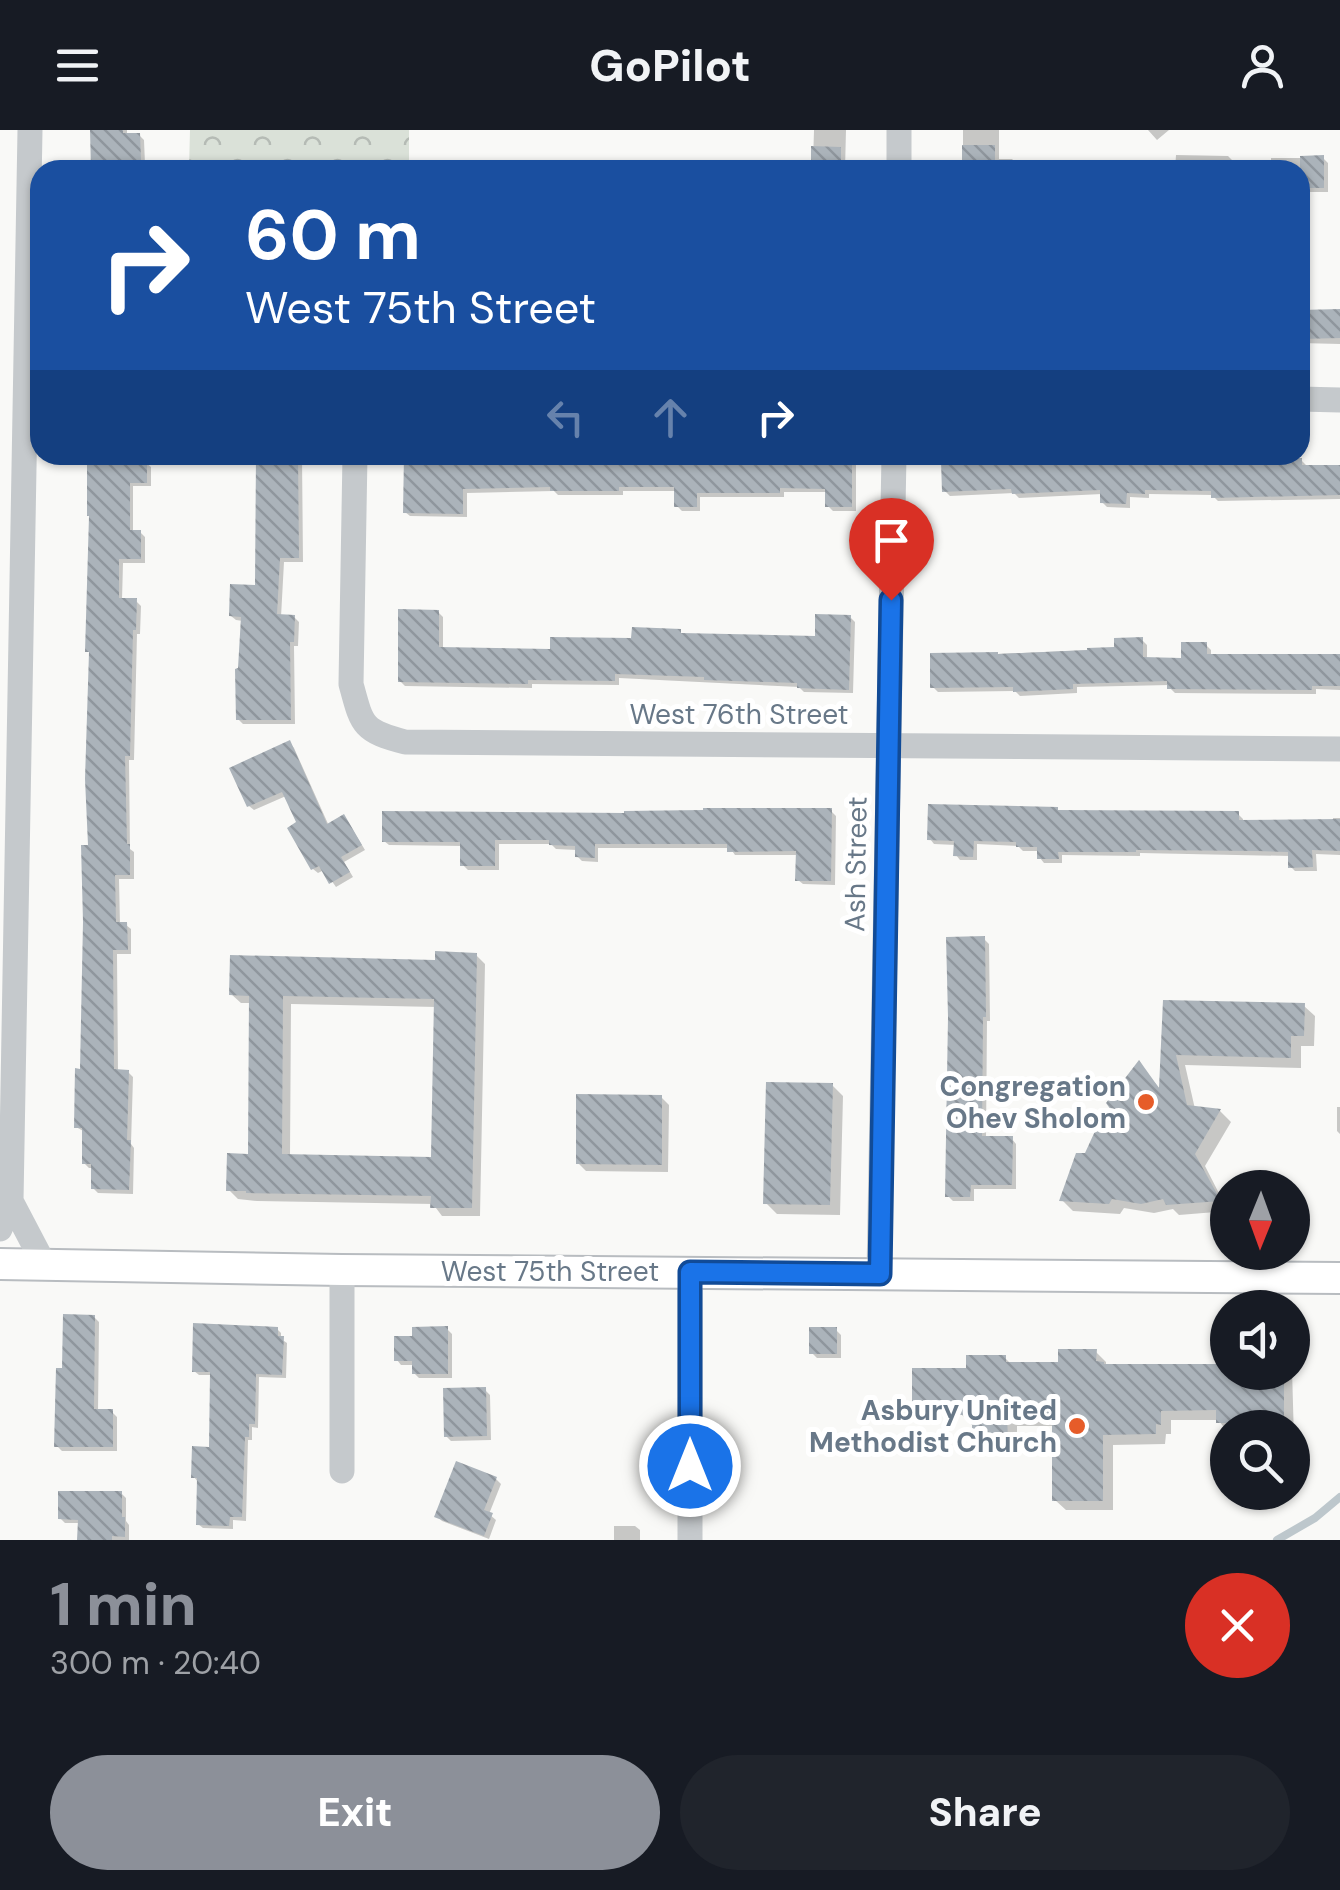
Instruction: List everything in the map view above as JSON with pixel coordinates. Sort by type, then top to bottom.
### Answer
[{"type":"main road","name":"West 75th Street","points":[[0,1264],[1340,1278]]},
{"type":"street","points":[[0,1229],[11,1201],[30,130]]},
{"type":"street","points":[[899,160],[900,130]]},
{"type":"street","points":[[1310,399],[1340,400]]},
{"type":"street","name":"West 76th Street","points":[[355,465],[351,684],[360,718],[378,735],[405,742],[1340,749]]},
{"type":"street","name":"Ash Street","points":[[880,1274],[894,465]]},
{"type":"street","points":[[11,1201],[44,1264]]},
{"type":"street","points":[[342,1270],[342,1471]]},
{"type":"street","points":[[690,1272],[690,1540]]},
{"type":"green space","points":[[190,130],[409,130],[409,160],[189,160]]},
{"type":"building","points":[[90,130],[140,133],[141,160],[91,160]]},
{"type":"building","points":[[962,145],[995,145],[995,160],[962,160]]},
{"type":"building","points":[[811,146],[841,147],[841,160],[811,160]]},
{"type":"building","points":[[1324,155],[1324,188],[1310,188],[1310,160],[1300,160],[1300,156]]},
{"type":"building","points":[[1340,309],[1340,338],[1310,339],[1310,310]]},
{"type":"building","points":[[87,465],[147,465],[147,483],[130,483],[130,530],[141,530],[141,559],[119,559],[119,598],[137,598],[130,756],[125,756],[130,875],[115,875],[116,922],[127,922],[128,950],[113,950],[114,1069],[129,1070],[129,1190],[91,1189],[91,1164],[82,1164],[82,1128],[74,1128],[75,1068],[80,1069],[81,845],[88,845]]},
{"type":"building","points":[[256,465],[298,465],[299,558],[280,558],[277,614],[295,615],[294,642],[290,642],[291,720],[236,720],[235,669],[241,617],[229,616],[230,584],[255,585]]},
{"type":"building","points":[[404,465],[852,465],[852,507],[825,507],[825,489],[697,493],[697,507],[674,507],[674,487],[550,491],[550,487],[463,489],[463,514],[403,513]]},
{"type":"building","points":[[941,465],[1340,465],[1340,495],[1211,498],[1211,491],[1145,490],[1145,494],[1127,493],[1126,504],[1100,503],[1100,490],[942,492]]},
{"type":"building","points":[[398,609],[439,610],[439,647],[550,649],[550,637],[631,638],[632,627],[681,629],[681,633],[815,636],[815,614],[851,615],[849,690],[797,688],[797,683],[615,674],[615,681],[398,682]]},
{"type":"building","points":[[1143,637],[1143,657],[1181,658],[1181,642],[1207,642],[1207,654],[1340,654],[1340,686],[1312,686],[1312,690],[1167,689],[1167,681],[1073,684],[1073,689],[1013,692],[1013,687],[930,688],[930,653],[1087,650],[1114,647],[1114,638]]},
{"type":"building","points":[[290,740],[327,824],[344,814],[362,845],[341,857],[350,872],[329,884],[319,866],[311,870],[287,828],[296,822],[282,792],[247,807],[229,768]]},
{"type":"building","points":[[928,804],[1058,810],[1239,811],[1239,820],[1340,819],[1340,851],[1312,850],[1313,867],[1288,868],[1288,852],[1058,852],[1059,859],[1037,859],[1037,847],[1016,847],[1016,842],[974,841],[973,857],[953,856],[954,841],[927,840]]},
{"type":"building","points":[[703,808],[832,808],[831,881],[795,881],[796,851],[727,852],[727,844],[595,844],[595,858],[575,857],[575,846],[549,845],[549,840],[495,840],[495,866],[460,866],[460,842],[382,842],[382,811],[624,813]]},
{"type":"building","points":[[985,936],[982,1136],[1013,1136],[1012,1185],[971,1185],[970,1197],[945,1197],[946,937]]},
{"type":"building","points":[[435,951],[477,953],[472,1208],[430,1208],[431,1196],[226,1191],[227,1153],[248,1154],[249,996],[229,995],[230,955],[435,960]],"holes":[[[283,996],[434,999],[431,1157],[282,1154]]]},
{"type":"building","name":"Congregation Ohev Sholom","points":[[1163,1000],[1305,1003],[1304,1036],[1291,1036],[1291,1058],[1176,1055],[1187,1105],[1221,1109],[1195,1154],[1210,1181],[1210,1202],[1166,1205],[1163,1199],[1141,1204],[1112,1199],[1109,1204],[1059,1201],[1076,1153],[1085,1153],[1096,1129],[1111,1110],[1106,1103],[1139,1060],[1159,1088]]},
{"type":"building","points":[[766,1082],[833,1083],[830,1205],[763,1204]]},
{"type":"building","points":[[576,1094],[662,1095],[662,1165],[576,1164]]},
{"type":"building","points":[[63,1314],[95,1315],[94,1409],[113,1409],[113,1447],[54,1447],[56,1368],[62,1368]]},
{"type":"building","points":[[193,1323],[278,1327],[278,1336],[284,1336],[282,1375],[256,1374],[255,1424],[249,1424],[249,1437],[245,1437],[242,1517],[230,1517],[229,1526],[196,1525],[197,1478],[191,1478],[192,1446],[209,1447],[210,1372],[192,1372]]},
{"type":"building","points":[[448,1326],[448,1374],[412,1374],[412,1361],[394,1361],[394,1336],[412,1336],[412,1327]]},
{"type":"building","points":[[809,1327],[837,1327],[837,1354],[809,1354]]},
{"type":"building","name":"Asbury United Methodist Church","points":[[1058,1349],[1097,1349],[1096,1361],[1104,1364],[1210,1364],[1210,1390],[1284,1390],[1284,1410],[1161,1411],[1156,1434],[1103,1435],[1103,1501],[1052,1501],[1052,1416],[1007,1416],[1008,1439],[972,1439],[972,1415],[959,1415],[959,1404],[912,1404],[912,1368],[966,1368],[966,1355],[1006,1355],[1006,1362],[1058,1362]]},
{"type":"building","points":[[486,1387],[487,1436],[444,1437],[443,1388]]},
{"type":"building","points":[[456,1461],[497,1477],[484,1510],[493,1513],[484,1536],[434,1517]]},
{"type":"building","points":[[58,1491],[122,1491],[125,1537],[77,1540],[78,1520],[58,1519]]},
{"type":"waterway","points":[[1277,1540],[1315,1518],[1340,1497]]},
{"type":"place","name":"Congregation Ohev Sholom","points":[[1146,1102]]},
{"type":"place","name":"Asbury United Methodist Church","points":[[1077,1426]]},
{"type":"route","points":[[690,1466],[690,1272],[880,1274],[891,600]]}]
